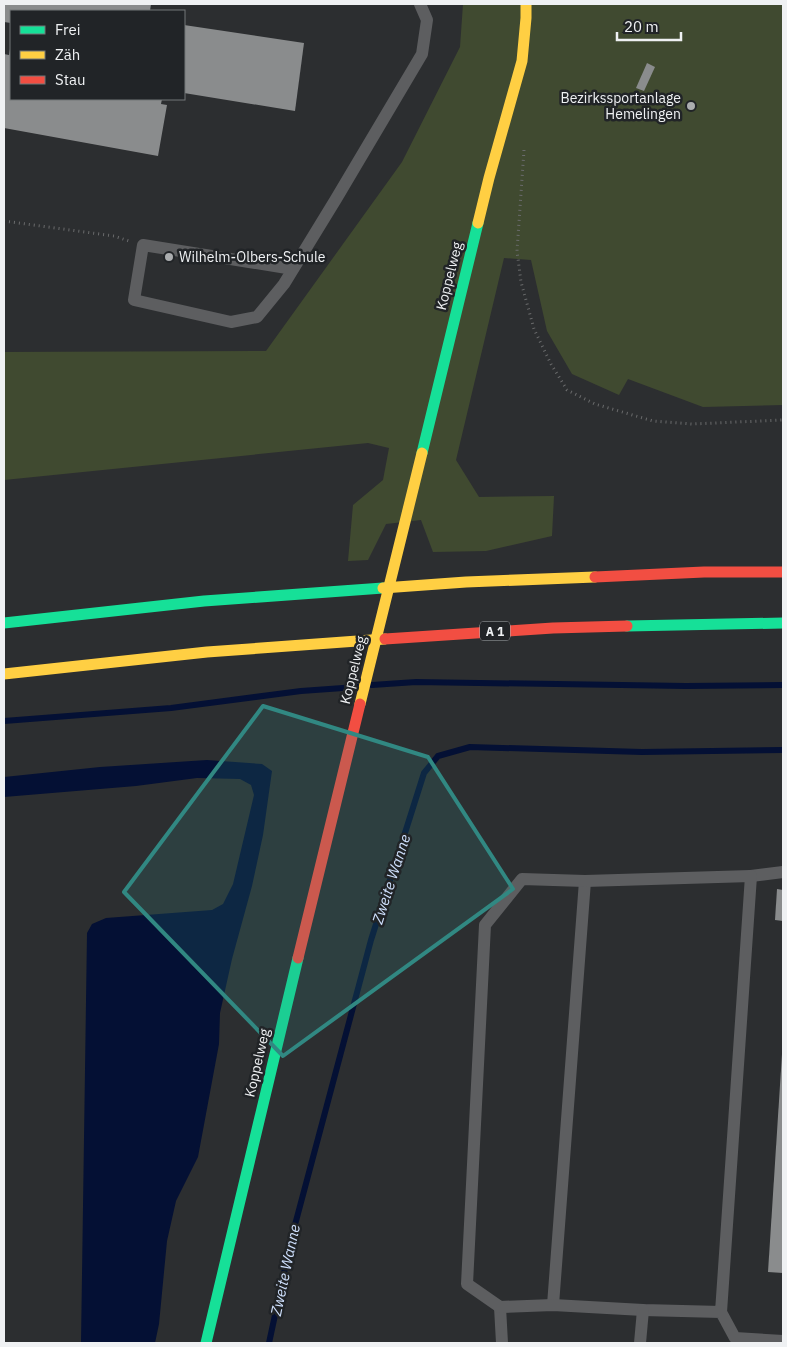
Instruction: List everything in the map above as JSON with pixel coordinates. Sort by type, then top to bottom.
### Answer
[{"type":"main road","name":"Koppelweg","points":[[206,1343],[360,701],[489,178],[522,61],[526,4]]},
{"type":"main road","points":[[4,623],[204,601],[466,582],[704,572],[783,572]]},
{"type":"main road","name":"A 1","points":[[4,674],[207,652],[468,633],[553,628],[783,624]]},
{"type":"lane","points":[[293,269],[142,245],[134,300],[231,322],[257,317],[284,284],[342,191],[422,54],[427,20],[420,4]]},
{"type":"lane","points":[[721,1312],[553,1305],[500,1307],[467,1284],[484,925],[522,879],[585,881],[751,876],[783,872]]},
{"type":"lane","points":[[751,876],[721,1312],[735,1338],[783,1341]]},
{"type":"lane","points":[[553,1305],[585,881]]},
{"type":"lane","points":[[500,1307],[502,1343]]},
{"type":"lane","points":[[640,1343],[643,1310]]},
{"type":"path","points":[[524,146],[517,252],[521,282],[534,329],[551,364],[567,390],[595,404],[653,421],[692,424],[783,420]]},
{"type":"path","points":[[4,221],[114,236],[142,245]]},
{"type":"highlighted area","points":[[263,706],[428,757],[513,889],[283,1056],[124,892]]},
{"type":"green space","points":[[463,4],[783,4],[783,405],[703,407],[628,379],[619,395],[572,374],[547,331],[531,260],[504,258],[456,460],[479,497],[554,496],[552,536],[486,551],[433,552],[421,520],[386,524],[368,560],[348,561],[353,505],[383,480],[389,448],[368,443],[4,480],[4,352],[266,351],[402,162],[460,47]]},
{"type":"water","points":[[207,760],[262,764],[272,771],[263,835],[220,1013],[219,1044],[198,1157],[176,1201],[167,1241],[159,1324],[155,1343],[81,1343],[87,933],[92,924],[106,918],[212,910],[223,904],[233,884],[254,795],[251,785],[240,779],[197,778],[136,786],[4,797],[4,777],[100,767]]},
{"type":"building","points":[[4,4],[151,4],[150,10],[10,10],[10,23],[4,22]]},
{"type":"building","points":[[185,25],[304,43],[295,111],[185,93]]},
{"type":"building","points":[[10,49],[10,100],[162,100],[161,104],[167,105],[158,156],[4,128],[4,54],[9,55]]},
{"type":"building","points":[[647,63],[655,67],[644,91],[636,88]]},
{"type":"building","points":[[777,889],[783,890],[783,921],[775,920]]},
{"type":"building","points":[[783,1054],[783,1273],[768,1272]]},
{"type":"waterway","points":[[372,685],[416,682],[686,686],[783,685]]},
{"type":"waterway","points":[[4,721],[171,708],[301,691],[357,687]]},
{"type":"waterway","name":"Zweite Wanne","points":[[269,1343],[292,1236],[371,940],[424,773],[438,756],[470,747],[642,752],[783,750]]},
{"type":"traffic: fast","points":[[422,453],[478,223]]},
{"type":"traffic: fast","points":[[4,623],[204,601],[383,588]]},
{"type":"traffic: fast","points":[[627,626],[783,623]]},
{"type":"traffic: fast","points":[[206,1343],[298,958]]},
{"type":"traffic: slow","points":[[478,223],[522,61],[526,4]]},
{"type":"traffic: slow","points":[[360,704],[422,453]]},
{"type":"traffic: slow","points":[[383,588],[466,582],[595,577]]},
{"type":"traffic: slow","points":[[4,674],[207,652],[385,639]]},
{"type":"traffic: jam","points":[[595,577],[704,572],[783,572]]},
{"type":"traffic: jam","points":[[385,639],[553,628],[627,626]]},
{"type":"traffic: jam","points":[[298,958],[360,704]]},
{"type":"place","name":"Bezirkssportanlage Hemelingen","points":[[691,106]]},
{"type":"place","name":"Wilhelm-Olbers-Schule","points":[[169,257]]}]
